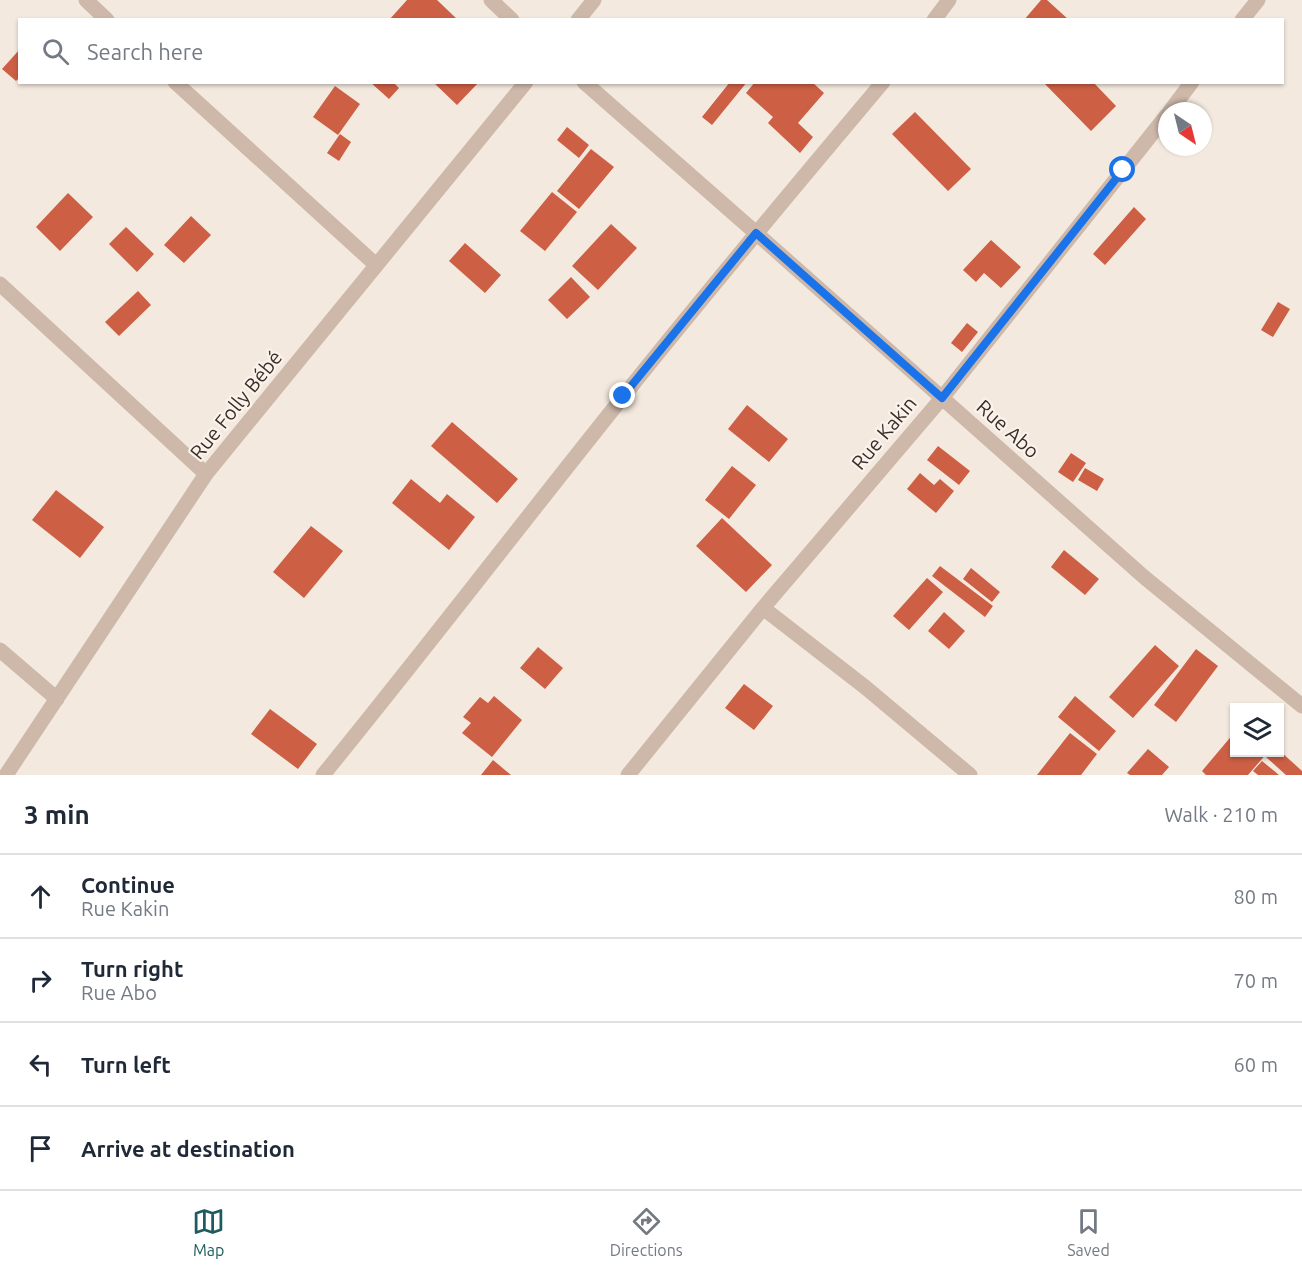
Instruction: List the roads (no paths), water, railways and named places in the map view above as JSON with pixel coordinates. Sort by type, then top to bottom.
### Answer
[{"type":"street","points":[[86,0],[105,18]]},
{"type":"street","points":[[491,0],[510,18]]},
{"type":"street","points":[[580,18],[594,0]]},
{"type":"street","points":[[936,18],[949,0]]},
{"type":"street","points":[[1244,18],[1258,0]]},
{"type":"street","points":[[177,84],[376,265]]},
{"type":"street","name":"Rue Folly Bébé","points":[[6,775],[206,474],[524,84]]},
{"type":"street","name":"Rue Abo","points":[[586,84],[1135,570],[1302,706]]},
{"type":"street","points":[[323,775],[623,396],[881,84]]},
{"type":"street","points":[[1177,102],[1190,84]]},
{"type":"street","name":"Rue Kakin","points":[[628,775],[763,608],[942,398],[1158,126]]},
{"type":"street","points":[[0,284],[206,474]]},
{"type":"street","points":[[763,608],[865,687],[970,775]]},
{"type":"street","points":[[0,650],[57,699]]}]
